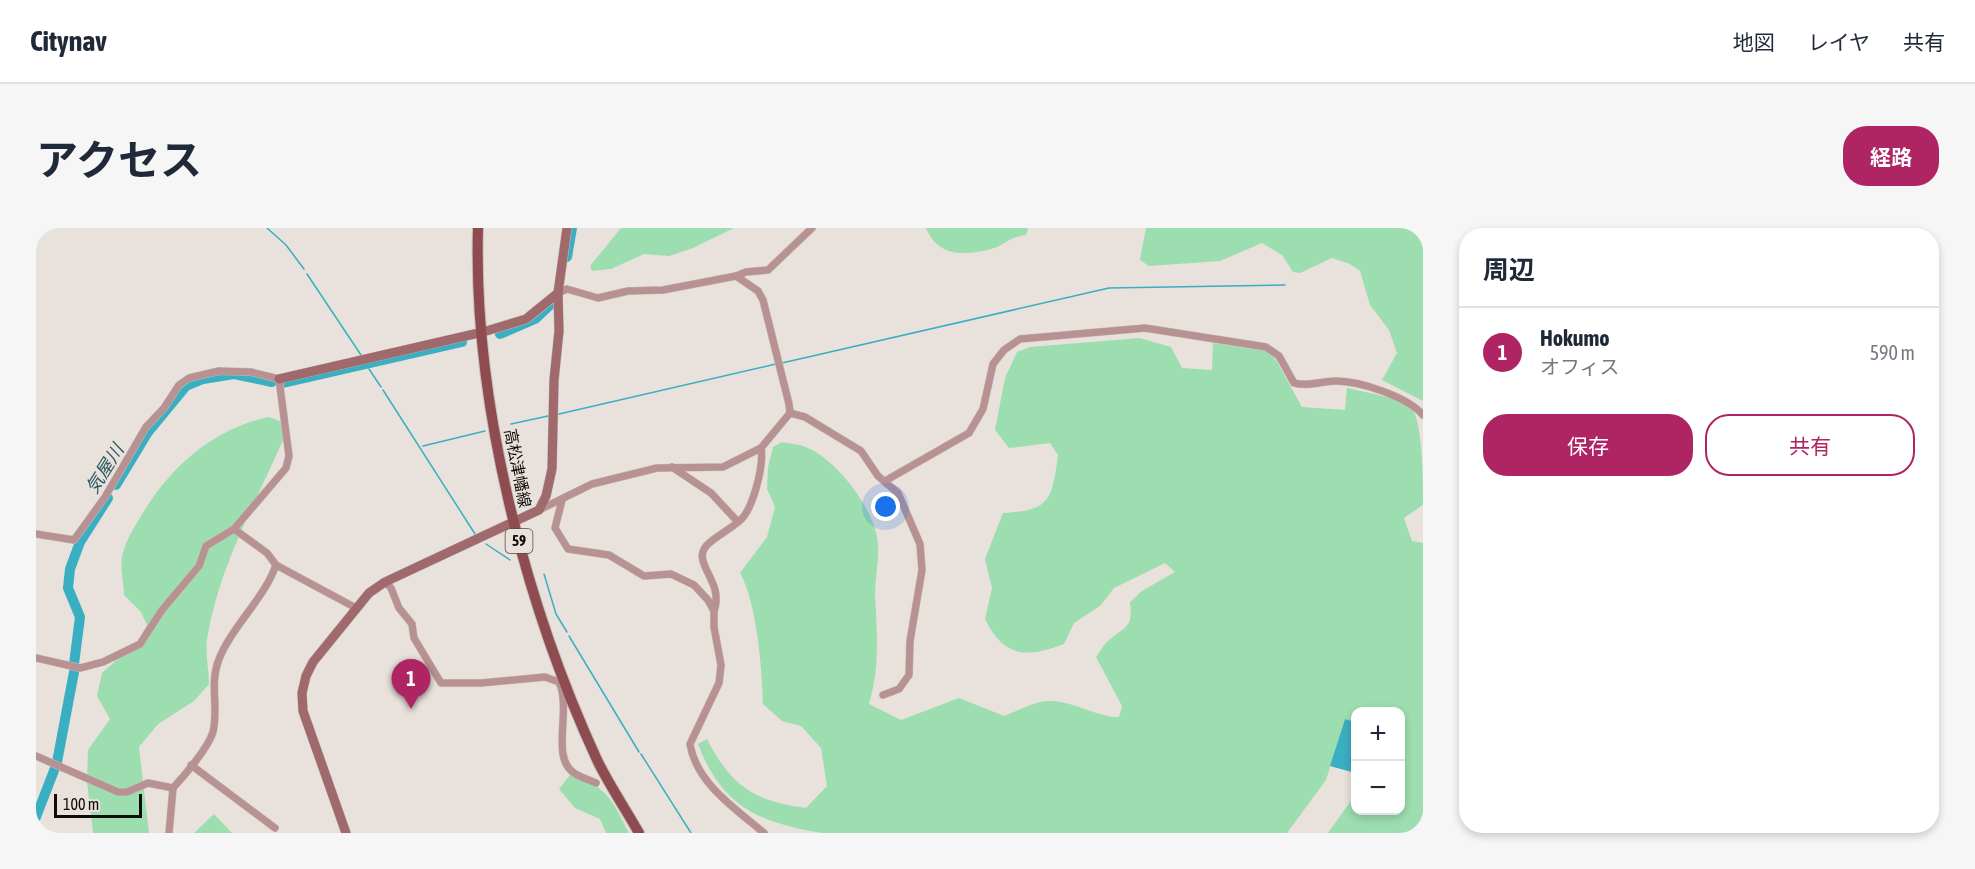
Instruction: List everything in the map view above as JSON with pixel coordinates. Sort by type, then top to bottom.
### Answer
[{"type":"main road","name":"高松津幡線","points":[[478,228],[483,332],[494,431],[513,522],[559,665],[576,709],[599,764],[639,833]]},
{"type":"street","points":[[539,510],[546,496],[552,469],[554,380],[559,331],[558,293],[567,228]]},
{"type":"street","points":[[36,534],[74,540],[105,497],[146,427],[184,382],[219,371],[251,372],[279,378],[483,332],[526,319],[558,293],[567,289],[597,298],[628,291],[663,290],[746,272],[768,270],[812,228]]},
{"type":"street","points":[[736,276],[758,291],[763,300],[790,413]]},
{"type":"street","points":[[885,481],[969,433],[983,410],[993,364],[1004,351],[1020,339],[1144,328],[1266,347],[1279,356],[1294,383],[1304,386],[1337,381],[1391,394],[1412,402],[1423,415]]},
{"type":"street","points":[[36,658],[80,668],[103,662],[140,644],[162,610],[199,566],[206,546],[234,529],[286,468],[289,456],[279,378]]},
{"type":"street","points":[[346,833],[303,711],[302,693],[313,662],[369,593],[385,582],[592,484],[672,467],[723,466],[761,448],[790,413]]},
{"type":"street","points":[[790,413],[805,417],[861,451],[885,481],[898,493],[920,544],[922,570],[910,641],[909,675],[899,689],[883,695]]},
{"type":"street","points":[[761,448],[755,494],[744,518],[709,543],[703,554],[703,563],[717,592],[714,627],[721,665],[720,683],[690,744],[691,752],[714,791],[764,833]]},
{"type":"street","points":[[672,467],[711,493],[738,522]]},
{"type":"street","points":[[562,500],[555,528],[568,549],[617,558],[644,576],[671,574],[700,590],[714,611]]},
{"type":"street","points":[[234,529],[267,553],[276,565],[356,608]]},
{"type":"street","points":[[169,833],[174,788],[213,732],[213,689],[219,658],[249,609],[270,582],[276,565]]},
{"type":"street","points":[[385,582],[391,588],[399,608],[412,624],[414,638],[441,683],[551,677],[561,685],[566,702],[561,750],[563,759],[574,773],[596,783]]},
{"type":"street","points":[[565,713],[576,709]]},
{"type":"street","points":[[36,756],[118,792],[127,792],[148,783],[174,788]]},
{"type":"street","points":[[191,765],[275,828]]},
{"type":"green space","points":[[621,228],[734,228],[693,248],[669,256],[644,254],[611,269],[592,271],[590,266]]},
{"type":"green space","points":[[926,228],[1028,228],[1026,235],[995,248],[962,253],[953,252],[937,244]]},
{"type":"green space","points":[[1146,228],[1423,228],[1423,401],[1382,380],[1397,353],[1389,330],[1370,305],[1360,271],[1350,264],[1332,258],[1300,273],[1293,272],[1282,255],[1262,243],[1220,261],[1149,266],[1140,260]]},
{"type":"green space","points":[[1140,338],[1171,347],[1182,368],[1212,370],[1213,343],[1266,351],[1276,360],[1302,407],[1345,410],[1347,388],[1410,405],[1418,423],[1423,482],[1423,505],[1404,518],[1412,541],[1423,543],[1423,833],[1328,833],[1351,801],[1351,815],[1405,815],[1405,707],[1351,707],[1351,721],[1345,719],[1326,780],[1287,833],[822,833],[780,824],[762,817],[731,797],[719,783],[698,744],[707,739],[725,768],[735,779],[758,796],[806,808],[827,786],[821,748],[801,726],[782,721],[763,704],[760,655],[754,618],[751,601],[740,573],[767,537],[775,507],[767,489],[768,467],[773,447],[782,442],[808,448],[831,464],[854,489],[871,518],[876,532],[878,545],[875,595],[877,650],[875,677],[869,704],[901,720],[959,698],[1004,716],[1035,703],[1050,701],[1119,717],[1122,706],[1096,657],[1106,643],[1127,626],[1130,617],[1130,602],[1142,591],[1175,572],[1165,563],[1114,588],[1100,606],[1074,623],[1064,644],[1051,649],[1028,653],[1009,648],[992,632],[985,619],[992,588],[985,559],[1003,513],[1019,512],[1039,506],[1050,493],[1056,470],[1058,455],[1050,443],[1009,448],[995,430],[1005,378],[1017,352],[1030,347]]},
{"type":"green space","points":[[269,417],[280,421],[286,433],[240,534],[220,585],[207,639],[209,684],[194,701],[158,724],[139,747],[149,833],[93,833],[87,782],[88,750],[110,719],[97,696],[102,673],[139,640],[147,625],[141,612],[124,595],[121,563],[126,543],[152,498],[179,466],[229,430]]},
{"type":"green space","points":[[571,774],[584,779],[608,796],[629,833],[606,833],[600,819],[575,808],[559,789]]},
{"type":"green space","points":[[214,814],[232,833],[194,833]]},
{"type":"water","points":[[1345,719],[1351,721],[1351,772],[1330,766]]},
{"type":"waterway","points":[[267,228],[286,245],[304,269]]},
{"type":"waterway","name":"気屋川","points":[[567,257],[572,228]]},
{"type":"waterway","points":[[307,274],[361,355]]},
{"type":"waterway","points":[[782,363],[1109,288],[1285,285]]},
{"type":"waterway","name":"気屋川","points":[[500,334],[535,319],[551,304]]},
{"type":"waterway","name":"気屋川","points":[[283,383],[462,342]]},
{"type":"waterway","points":[[559,414],[776,364]]},
{"type":"waterway","points":[[369,369],[381,387]]},
{"type":"waterway","name":"気屋川","points":[[116,485],[148,432],[186,386],[203,379],[234,374],[272,382]]},
{"type":"waterway","points":[[383,390],[475,534]]},
{"type":"waterway","points":[[511,424],[548,416]]},
{"type":"waterway","points":[[423,446],[485,431]]},
{"type":"waterway","name":"気屋川","points":[[74,664],[80,617],[68,588],[70,569],[80,542],[108,498]]},
{"type":"waterway","points":[[486,544],[510,560]]},
{"type":"waterway","points":[[544,574],[556,614],[567,632]]},
{"type":"waterway","points":[[569,636],[639,752]]},
{"type":"waterway","name":"気屋川","points":[[57,762],[74,672]]},
{"type":"waterway","points":[[641,754],[691,833]]},
{"type":"waterway","name":"気屋川","points":[[36,817],[55,768]]},
{"type":"place","name":"Hokumo","points":[[411,709]]}]
